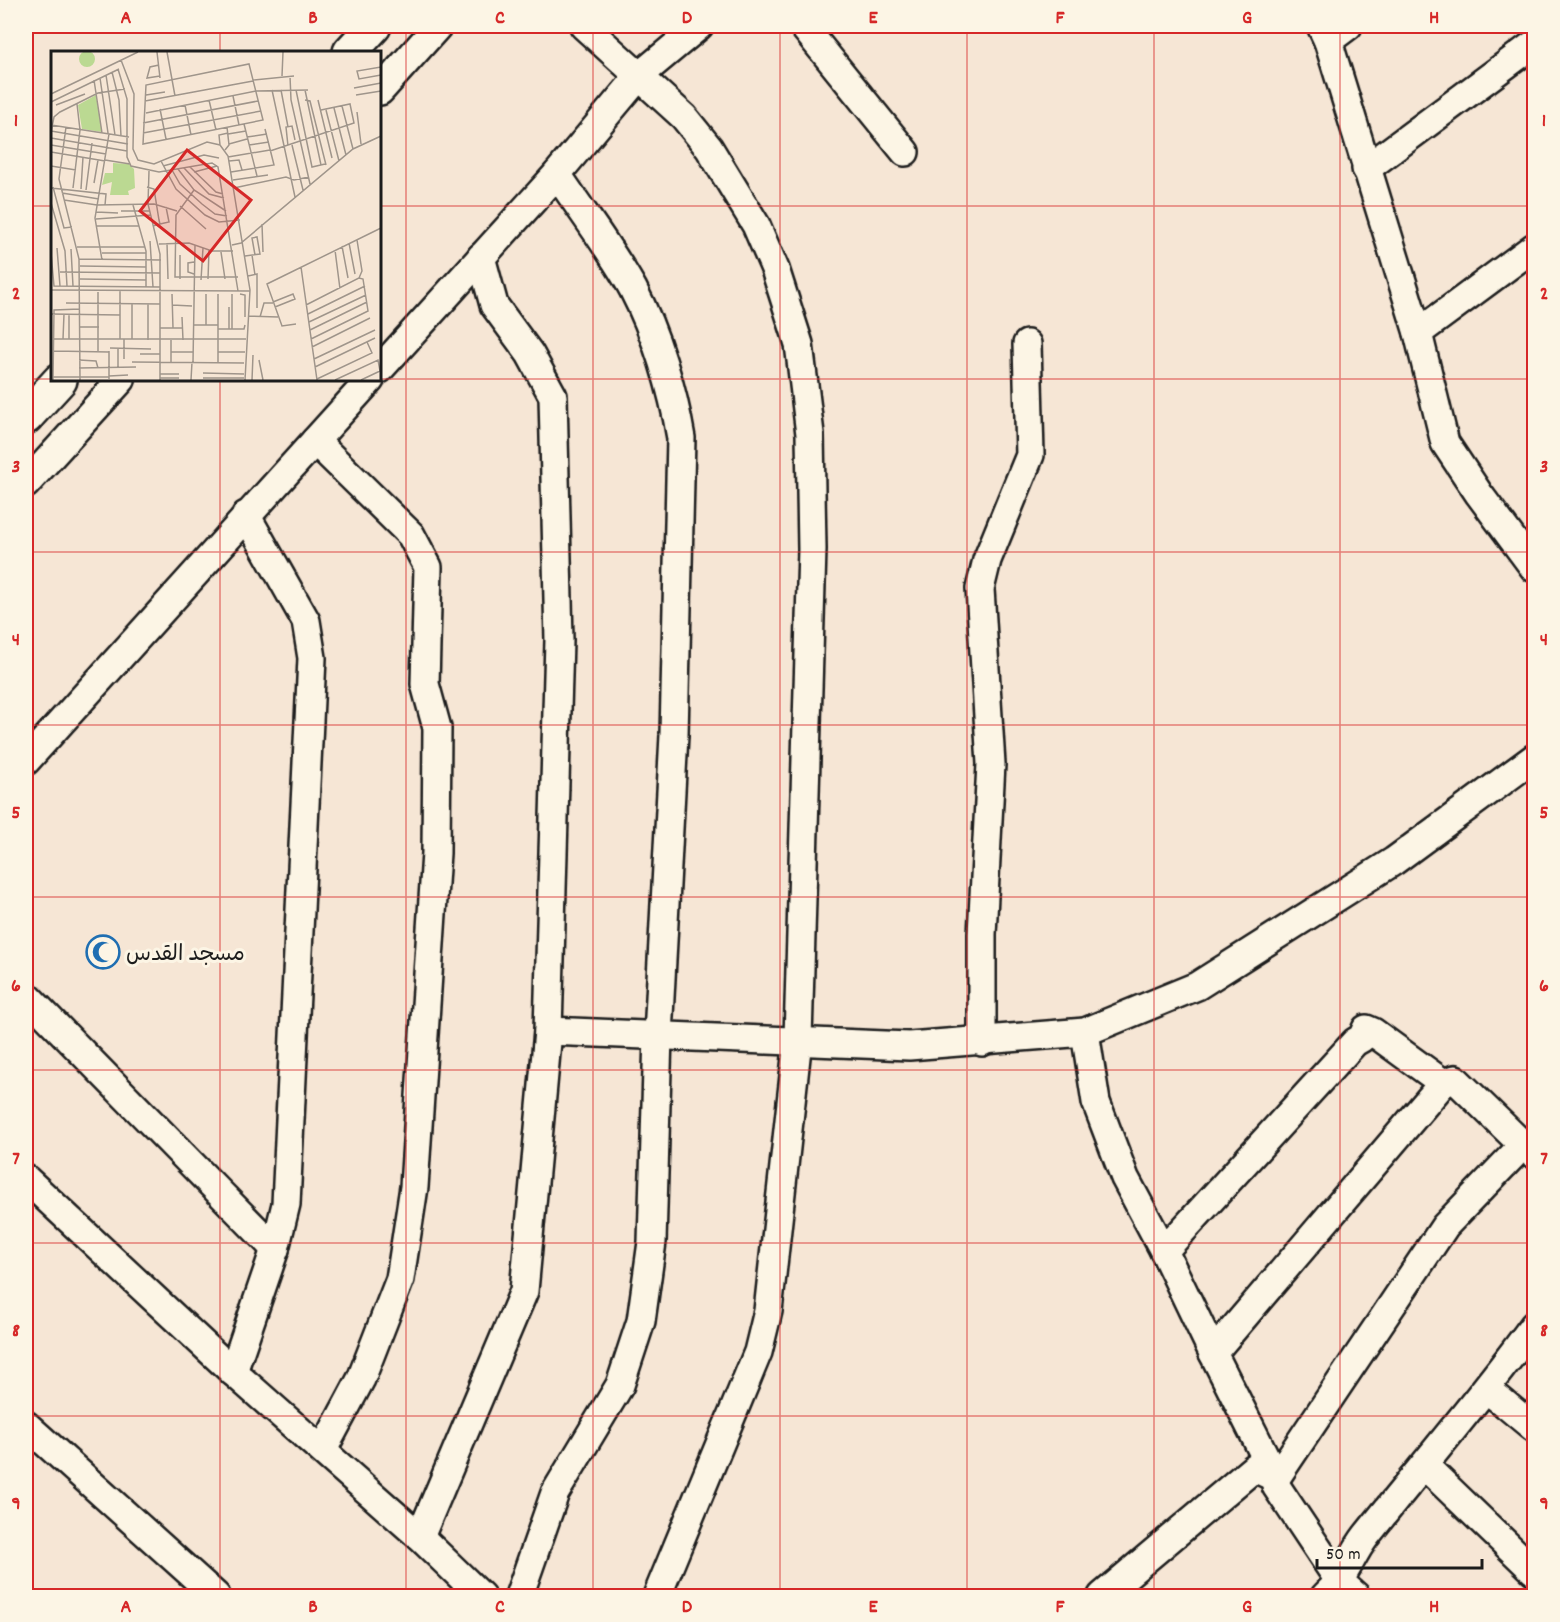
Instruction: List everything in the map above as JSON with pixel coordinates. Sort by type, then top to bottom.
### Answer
[{"type":"main road","points":[[351,51],[374,26]]},
{"type":"main road","points":[[27,412],[59,381]]},
{"type":"street","points":[[381,90],[438,26]]},
{"type":"street","points":[[584,26],[684,117],[710,148],[750,216],[775,269],[799,344],[810,434],[812,549],[798,1039],[764,1330],[758,1352],[657,1596]]},
{"type":"street","points":[[381,368],[557,174],[639,76],[699,26]]},
{"type":"street","points":[[803,26],[905,152]]},
{"type":"street","points":[[1332,31],[1366,169],[1418,333],[1445,443],[1479,494],[1534,568]]},
{"type":"street","points":[[1366,169],[1534,44]]},
{"type":"street","points":[[519,1596],[555,1493],[620,1385],[639,1335],[652,1242],[658,1035],[674,735],[681,438],[675,404],[638,300],[557,174]]},
{"type":"street","points":[[1418,333],[1534,247]]},
{"type":"street","points":[[420,1537],[524,1291],[548,1031],[559,640],[553,396],[530,354],[494,305],[481,257]]},
{"type":"street","points":[[982,1042],[982,934],[991,764],[980,589],[987,560],[1030,455],[1027,344]]},
{"type":"street","points":[[26,484],[120,381]]},
{"type":"street","points":[[26,761],[369,381]]},
{"type":"street","points":[[315,441],[411,535],[428,567],[425,684],[437,728],[436,853],[414,1187],[400,1279],[361,1379],[322,1450]]},
{"type":"street","points":[[233,1372],[274,1250],[286,1204],[312,658],[306,621],[246,515]]},
{"type":"street","points":[[548,1031],[798,1039],[909,1046],[982,1042],[1085,1032],[1197,986],[1394,861],[1534,758]]},
{"type":"street","points":[[26,995],[274,1250]]},
{"type":"street","points":[[1164,1251],[1355,1041],[1362,1038],[1366,1029],[1443,1083]]},
{"type":"street","points":[[1085,1032],[1096,1102],[1125,1178],[1164,1251],[1212,1353],[1276,1478],[1276,1486],[1340,1592]]},
{"type":"street","points":[[1212,1353],[1443,1083],[1455,1078],[1528,1150],[1445,1226],[1276,1478]]},
{"type":"street","points":[[26,1179],[233,1372],[420,1537],[481,1596]]},
{"type":"street","points":[[1340,1592],[1365,1538],[1487,1389],[1534,1325]]},
{"type":"street","points":[[1487,1389],[1534,1428]]},
{"type":"street","points":[[26,1425],[216,1596]]},
{"type":"street","points":[[1425,1466],[1534,1570]]},
{"type":"street","points":[[1102,1596],[1254,1468],[1276,1478]]},
{"type":"place","name":"مسجد القدس","points":[[103,952]]}]
